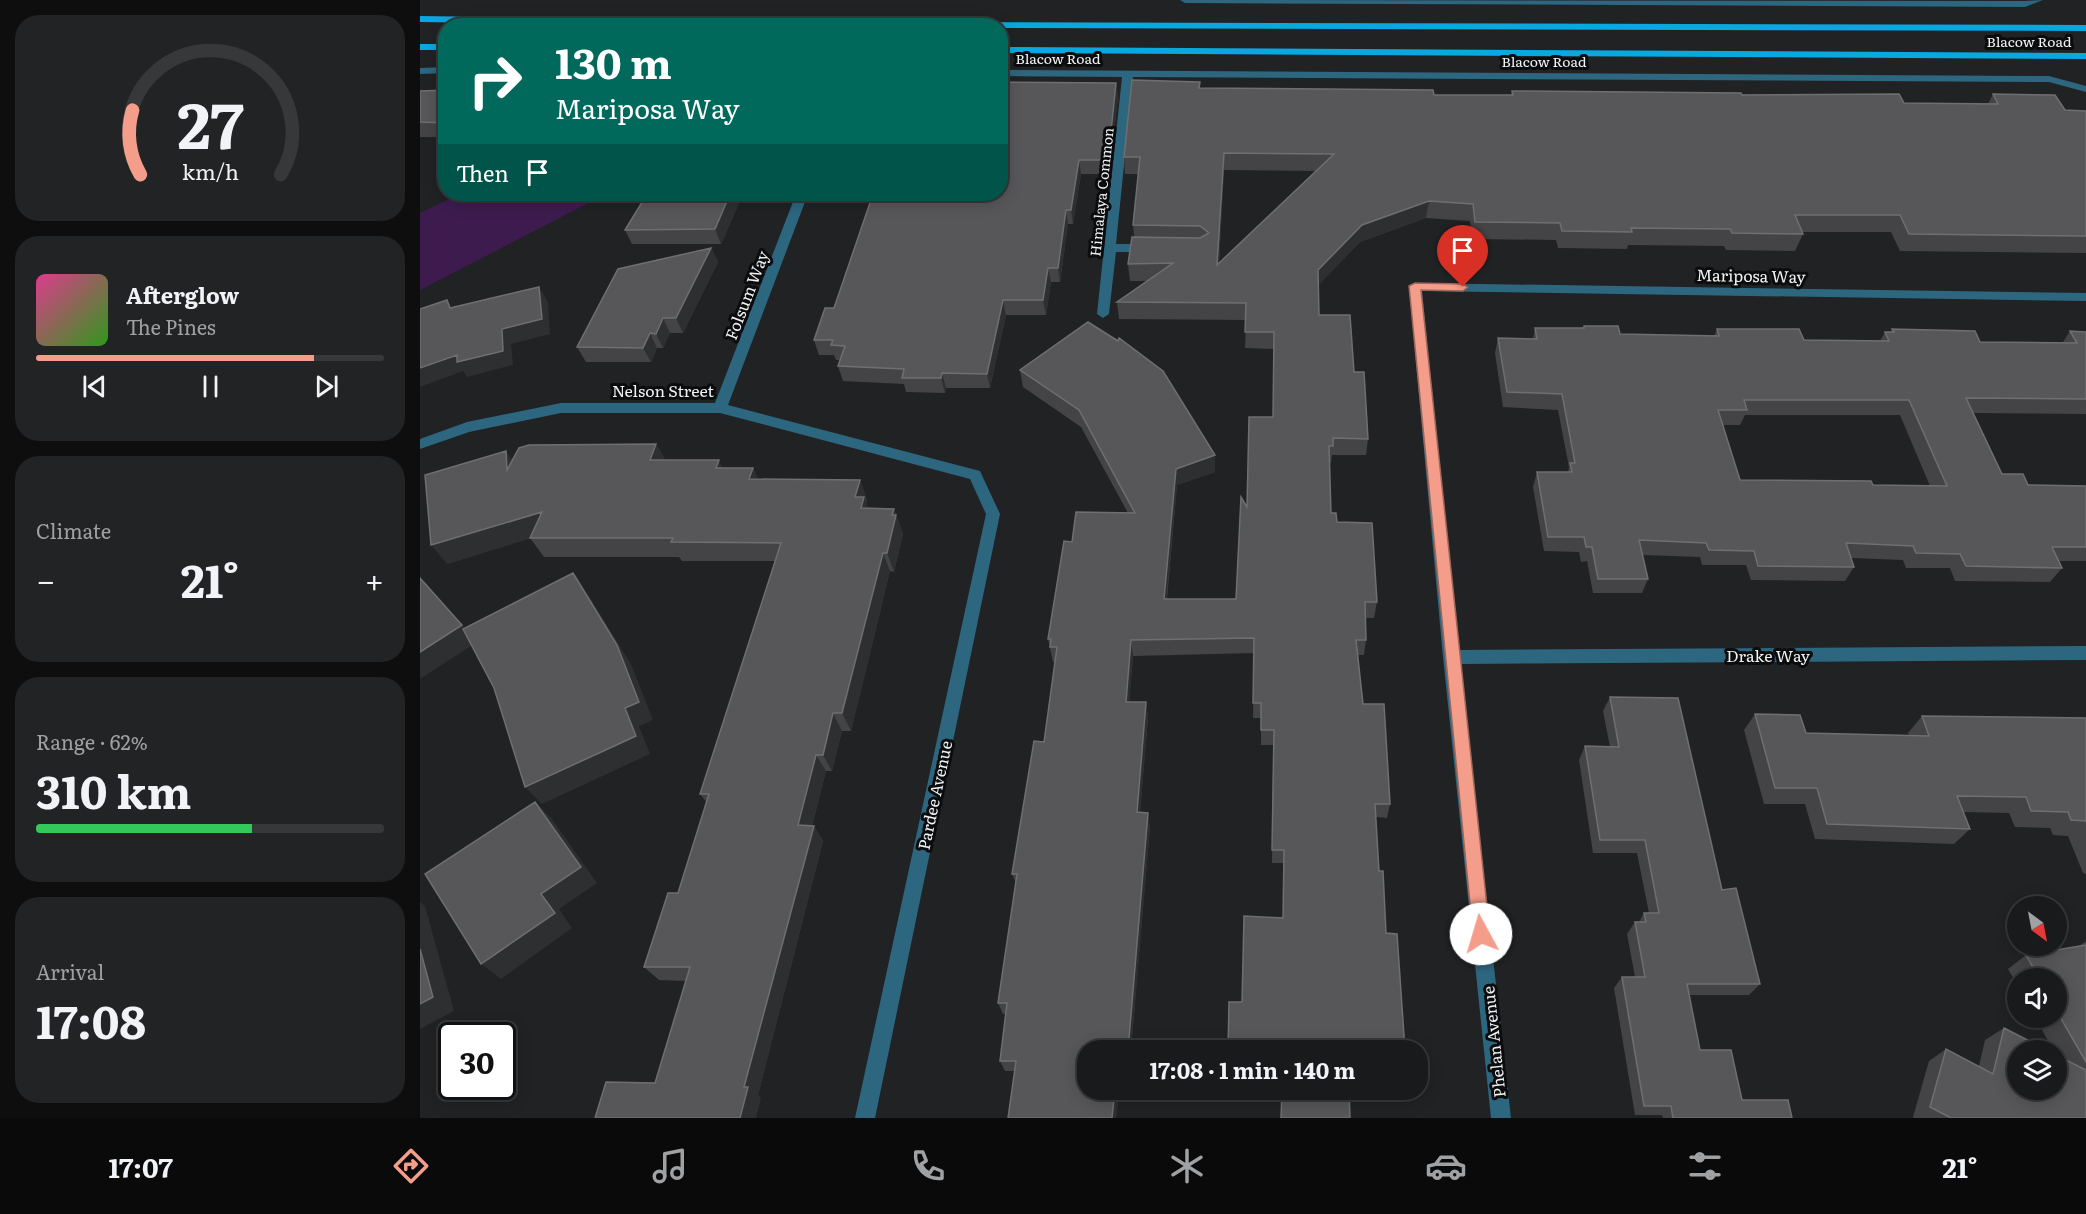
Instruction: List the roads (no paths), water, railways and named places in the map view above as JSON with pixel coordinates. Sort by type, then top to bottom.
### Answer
[{"type":"main road","name":"Blacow Road","points":[[420,19],[438,19]]},
{"type":"main road","name":"Blacow Road","points":[[1008,25],[2086,28]]},
{"type":"main road","points":[[420,47],[438,47]]},
{"type":"main road","name":"Blacow Road","points":[[1008,50],[2086,56]]},
{"type":"street","points":[[1185,0],[2013,4],[2038,0]]},
{"type":"street","points":[[420,71],[438,70]]},
{"type":"street","name":"Blacow Road","points":[[1008,73],[2049,79],[2086,89]]},
{"type":"street","name":"Himalaya Common","points":[[1103,314],[1128,74]]},
{"type":"street","name":"Folsum Way","points":[[720,408],[799,201]]},
{"type":"street","points":[[1110,248],[1167,248]]},
{"type":"street","name":"Mariposa Way","points":[[1415,286],[2086,297]]},
{"type":"street","name":"Phelan Avenue","points":[[1415,286],[1451,657],[1501,1118]]},
{"type":"street","name":"Nelson Street","points":[[420,444],[467,427],[561,408],[720,408],[975,475]]},
{"type":"street","name":"Pardee Avenue","points":[[865,1118],[993,514],[975,475]]},
{"type":"street","name":"Drake Way","points":[[1451,657],[2086,653]]}]
